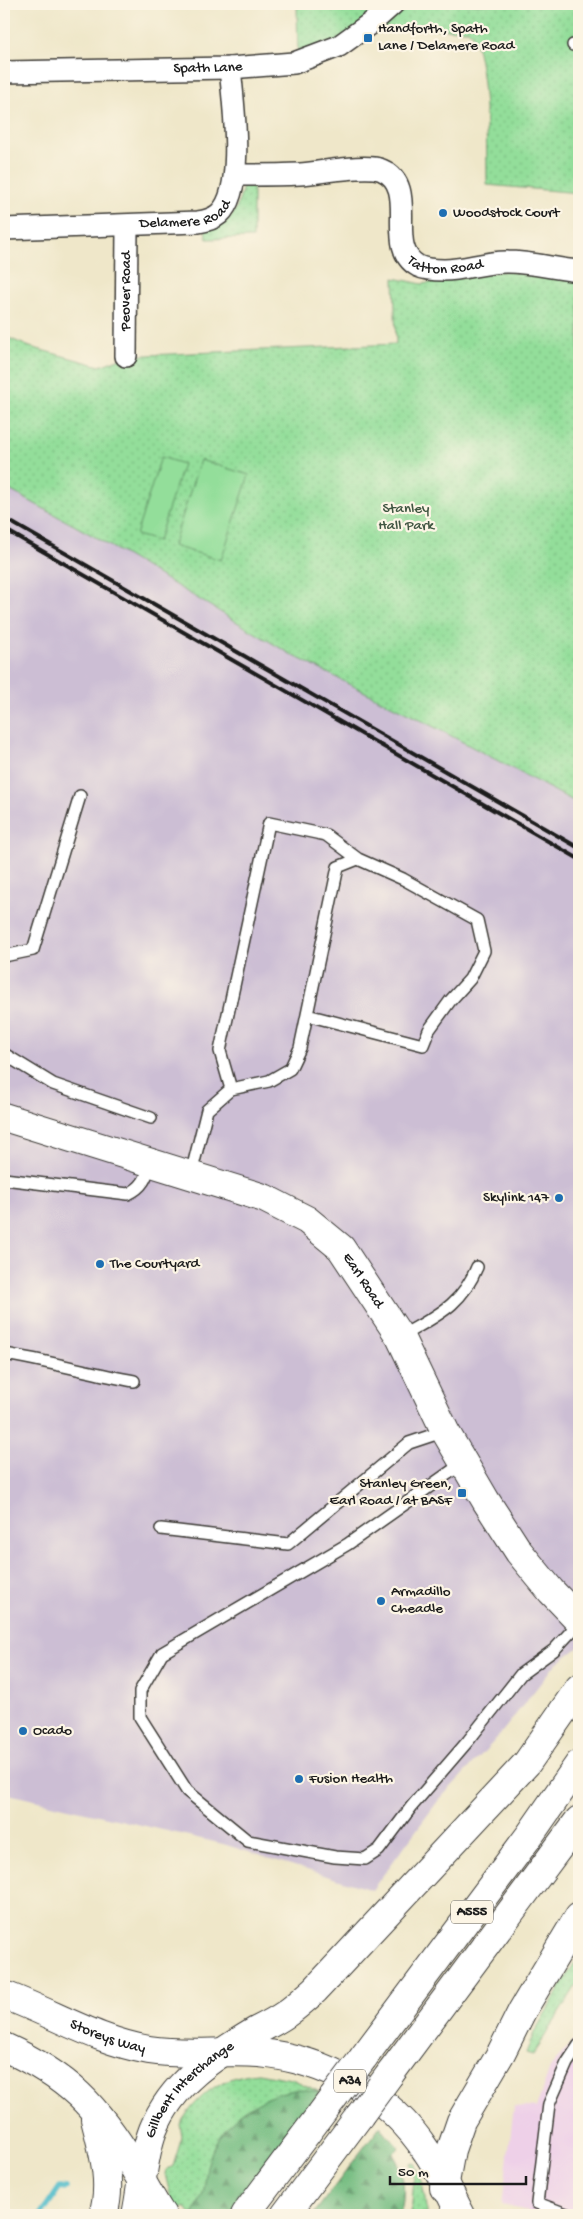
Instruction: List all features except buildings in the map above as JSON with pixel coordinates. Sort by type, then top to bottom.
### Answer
[{"type":"main road","name":"Earl Road","points":[[4,1117],[151,1161],[264,1198],[307,1220],[341,1248],[400,1337],[463,1463],[519,1552],[579,1622]]},
{"type":"main road","points":[[220,2053],[286,2014],[315,1990],[527,1762],[579,1688]]},
{"type":"main road","name":"A555","points":[[245,2215],[529,1836],[579,1764]]},
{"type":"main road","name":"A555","points":[[285,2215],[579,1820]]},
{"type":"main road","points":[[441,2215],[444,2182],[451,2150],[461,2121],[501,2053],[522,2011],[579,1916]]},
{"type":"main road","name":"Storeys Way","points":[[4,1995],[73,2026],[123,2044],[171,2052],[220,2053]]},
{"type":"main road","points":[[4,2047],[51,2071],[90,2105],[112,2132],[162,2215]]},
{"type":"main road","name":"Gillbent Interchange","points":[[136,2215],[143,2184],[147,2151],[163,2109],[182,2085],[220,2053],[244,2052],[278,2056],[329,2070],[355,2083],[376,2097],[410,2128],[428,2152],[444,2182]]},
{"type":"main road","points":[[90,2105],[107,2168],[106,2204],[103,2215]]},
{"type":"main road","name":"A34","points":[[444,2182],[461,2215]]},
{"type":"street","name":"Spath Lane","points":[[4,72],[230,68],[294,63],[339,46],[375,20],[393,4]]},
{"type":"street","name":"Delamere Road","points":[[4,229],[198,222],[211,219],[220,213],[228,202],[233,190],[235,176],[235,117],[230,68]]},
{"type":"street","name":"Tatton Road","points":[[235,176],[301,174],[379,168],[389,173],[397,183],[401,195],[404,249],[409,260],[420,267],[448,270],[506,261],[579,271]]},
{"type":"street","name":"Peover Road","points":[[126,356],[127,226]]},
{"type":"lane","points":[[4,956],[33,950],[80,796]]},
{"type":"lane","points":[[231,1089],[220,1051],[269,823],[326,835],[358,859],[403,879],[477,920],[484,951],[470,979],[450,1001],[429,1030],[423,1045],[306,1016]]},
{"type":"lane","points":[[191,1174],[207,1110],[231,1089],[270,1081],[290,1069],[300,1048],[338,867],[358,859]]},
{"type":"lane","points":[[4,1054],[53,1084],[151,1118]]},
{"type":"lane","points":[[4,1179],[128,1194],[138,1190],[146,1180],[151,1161]]},
{"type":"lane","points":[[400,1337],[459,1299],[471,1284],[477,1267]]},
{"type":"lane","points":[[4,1354],[49,1361],[100,1375],[134,1381]]},
{"type":"lane","points":[[162,1529],[288,1544],[409,1443],[445,1430]]},
{"type":"lane","points":[[463,1463],[348,1544],[162,1653],[140,1692],[140,1717],[187,1792],[248,1842],[335,1857],[365,1859],[379,1850],[412,1806],[468,1741],[521,1674],[554,1650],[579,1622]]},
{"type":"lane","points":[[569,2215],[537,2203],[550,2104],[567,2063],[579,2046]]},
{"type":"shaded area","points":[[4,487],[90,534],[292,655],[442,731],[579,804],[579,1647],[554,1666],[498,1737],[438,1801],[372,1890],[223,1844],[4,1793]]},
{"type":"shaded area","points":[[579,2033],[579,2215],[527,2215],[528,2211],[502,2205],[514,2106],[536,2108],[550,2068]]},
{"type":"green space","points":[[297,4],[579,4],[579,193],[487,185],[485,103],[482,78],[479,57],[474,40],[468,30],[375,27],[298,60]]},
{"type":"green space","points":[[243,185],[253,185],[253,238],[207,239],[205,230],[228,220],[236,209]]},
{"type":"green space","name":"Stanley Hall Park","points":[[502,271],[579,277],[579,804],[442,731],[292,655],[90,534],[4,487],[4,336],[30,347],[100,366],[126,356],[396,344],[394,278],[422,284]]},
{"type":"green space","points":[[161,457],[183,464],[158,541],[136,535]]},
{"type":"green space","points":[[200,460],[249,475],[221,560],[173,546]]},
{"type":"green space","points":[[579,1955],[579,1981],[533,2055],[526,2053],[534,2033]]},
{"type":"green space","points":[[258,2073],[292,2079],[320,2092],[230,2215],[191,2215],[185,2207],[179,2211],[171,2198],[165,2174],[166,2170],[173,2166],[182,2137],[180,2124],[195,2104],[213,2088],[233,2078]]},
{"type":"green space","points":[[301,2089],[320,2092],[230,2215],[194,2215],[203,2194],[207,2168],[214,2146],[232,2121],[244,2111],[271,2096]]},
{"type":"green space","points":[[380,2126],[399,2148],[393,2154],[400,2168],[404,2191],[400,2215],[313,2215]]},
{"type":"green space","points":[[414,2163],[423,2188],[426,2215],[411,2215],[414,2179],[410,2164]]},
{"type":"waterway","points":[[41,2215],[60,2187],[66,2188]]},
{"type":"railway","points":[[4,518],[579,848]]},
{"type":"railway","points":[[4,529],[579,859]]},
{"type":"place","name":"Handforth, Spath Lane / Delamere Road","points":[[368,38]]},
{"type":"place","name":"Woodstock Court","points":[[443,213]]},
{"type":"place","name":"Skylink 147","points":[[559,1198]]},
{"type":"place","name":"The Courtyard","points":[[100,1264]]},
{"type":"place","name":"Stanley Green, Earl Road / at BASF","points":[[462,1493]]},
{"type":"place","name":"Armadillo Cheadle","points":[[381,1601]]},
{"type":"place","name":"Ocado","points":[[23,1731]]},
{"type":"place","name":"Fusion Health","points":[[299,1779]]}]
